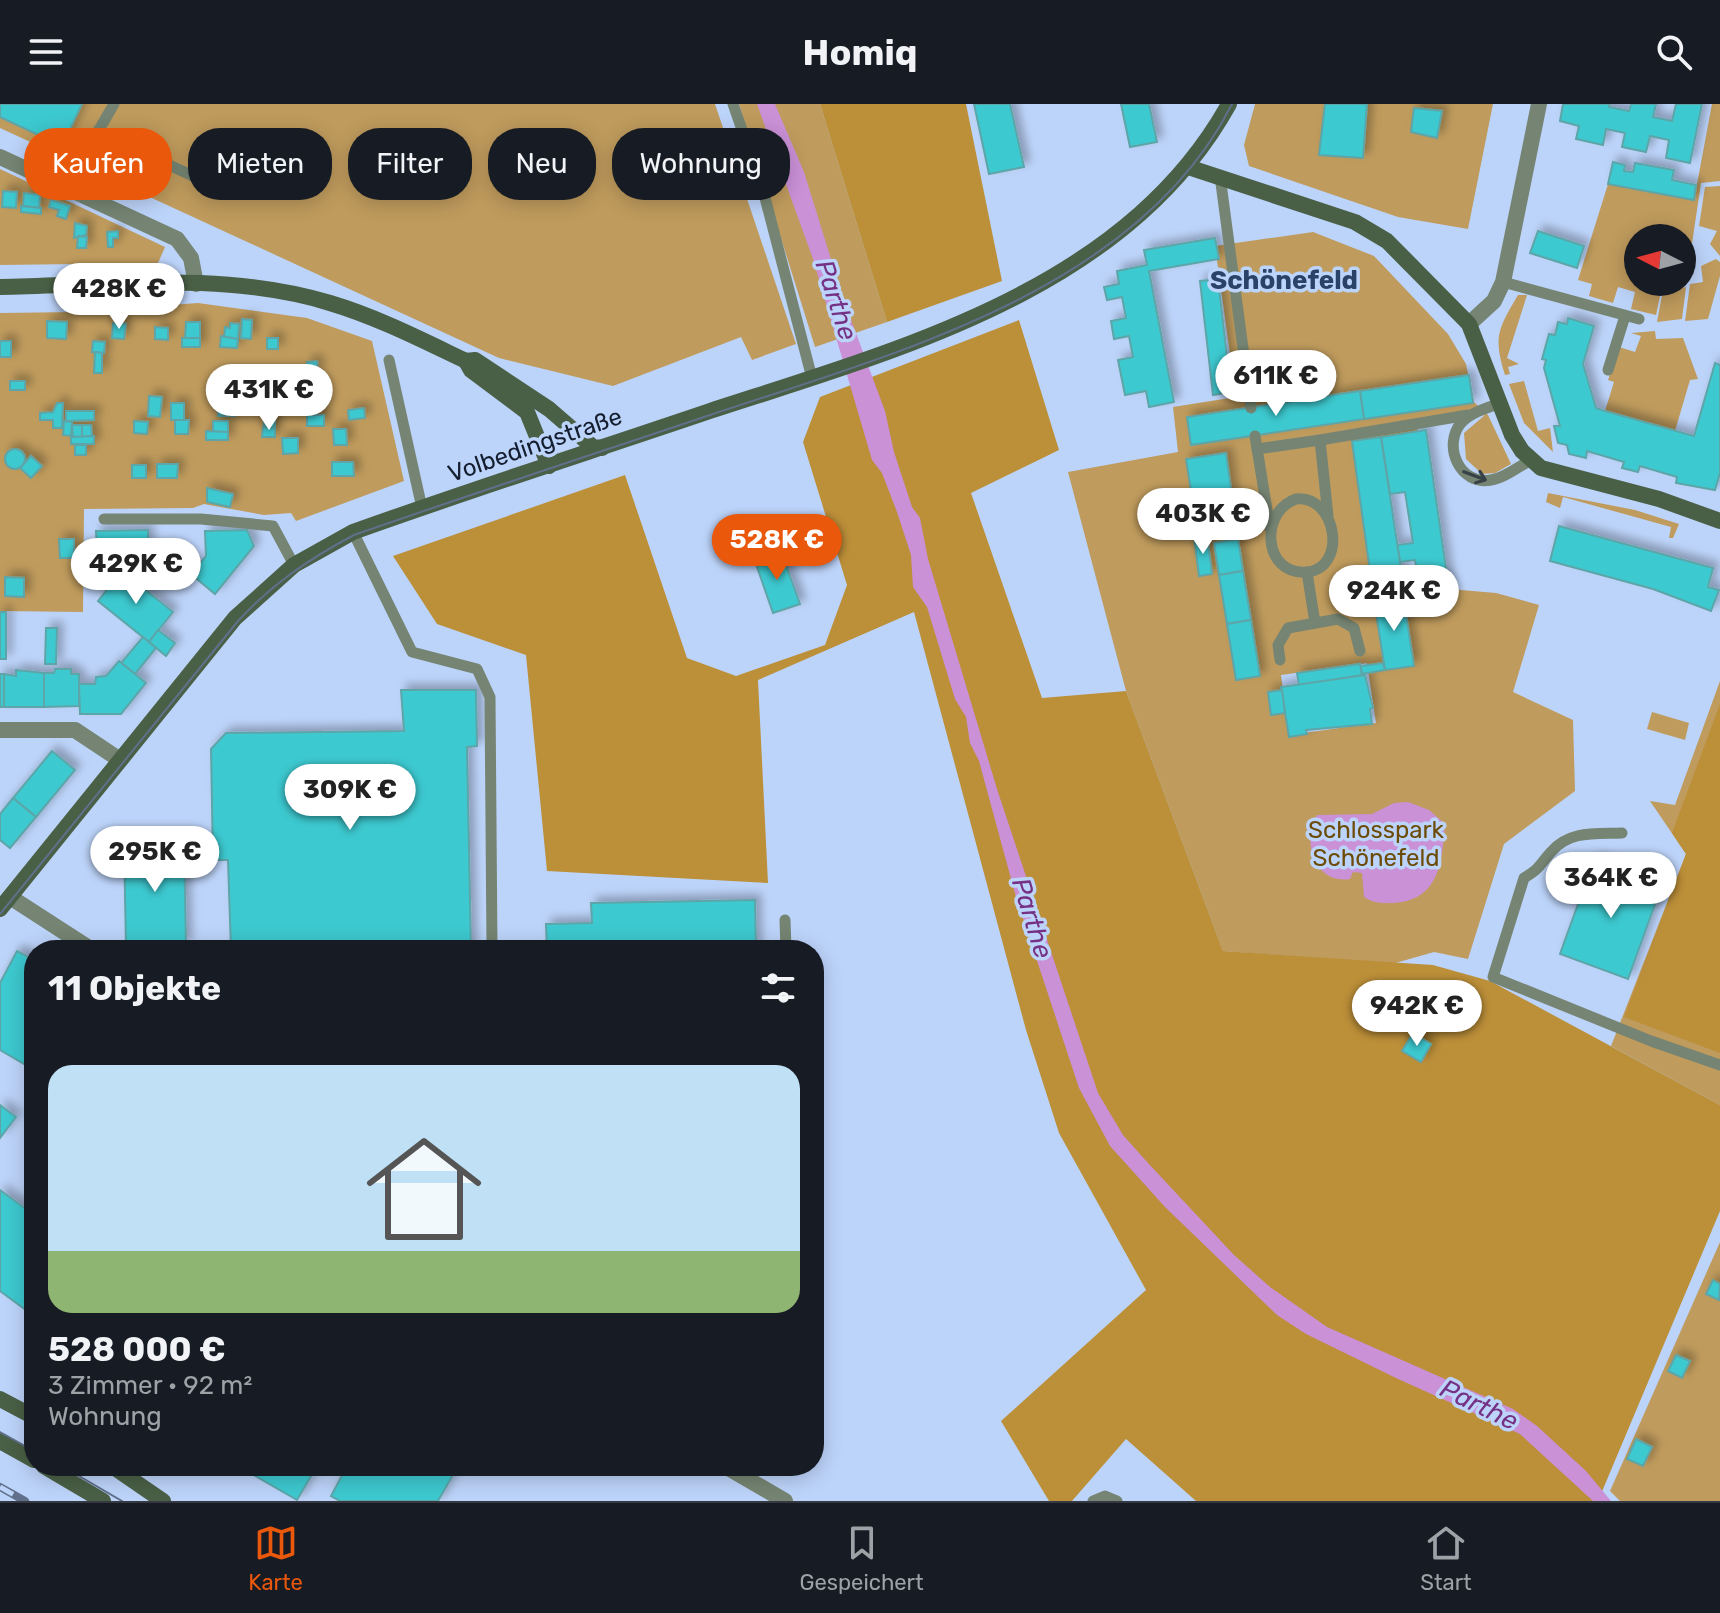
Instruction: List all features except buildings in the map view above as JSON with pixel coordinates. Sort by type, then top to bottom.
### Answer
[{"type":"main road","name":"Volbedingstraße","points":[[5,903],[235,618],[294,565],[353,532],[812,378],[963,323],[1039,283],[1122,228],[1155,202],[1188,167],[1229,104]]},
{"type":"main road","points":[[1188,167],[1355,222],[1387,241],[1414,264],[1469,324],[1512,435],[1531,460],[1559,474],[1625,489],[1720,521]]},
{"type":"main road","points":[[0,287],[196,284],[257,289],[329,302],[466,361],[475,360],[549,409],[593,447],[602,448]]},
{"type":"main road","points":[[466,361],[471,370],[527,412],[549,466]]},
{"type":"main road","points":[[0,1399],[24,1412]]},
{"type":"main road","points":[[0,1441],[24,1454]]},
{"type":"main road","points":[[61,1476],[103,1501]]},
{"type":"main road","points":[[127,1476],[163,1501]]},
{"type":"street","points":[[1469,324],[1494,301],[1503,282],[1539,104]]},
{"type":"street","points":[[0,157],[24,168]]},
{"type":"street","points":[[91,200],[177,239],[191,258],[196,284]]},
{"type":"street","points":[[0,730],[75,730],[120,760]]},
{"type":"street","points":[[5,903],[73,940]]},
{"type":"street","points":[[742,1476],[785,1501]]},
{"type":"lane","points":[[99,128],[114,104]]},
{"type":"lane","points":[[733,104],[763,190],[812,378]]},
{"type":"lane","points":[[1220,176],[1251,408]]},
{"type":"lane","points":[[1503,282],[1639,319]]},
{"type":"lane","points":[[1608,370],[1625,316]]},
{"type":"lane","points":[[389,360],[422,508]]},
{"type":"lane","points":[[1257,449],[1473,414],[1501,403]]},
{"type":"lane","points":[[1473,414],[1463,421],[1453,442],[1453,454],[1465,473],[1474,478],[1494,480],[1531,460]]},
{"type":"lane","points":[[1255,436],[1276,556],[1289,568],[1307,572],[1320,566],[1330,553],[1333,536],[1328,517],[1320,440]]},
{"type":"lane","points":[[1270,528],[1277,511],[1296,499],[1316,503],[1328,517]]},
{"type":"lane","points":[[104,519],[216,519],[273,526],[294,565]]},
{"type":"lane","points":[[353,532],[412,652],[477,669],[490,697],[492,940]]},
{"type":"lane","points":[[1307,572],[1315,623]]},
{"type":"lane","points":[[1280,660],[1278,645],[1283,632],[1293,626],[1338,619],[1350,624],[1357,634],[1360,651]]},
{"type":"lane","points":[[1622,833],[1572,836],[1551,852],[1542,868],[1524,878],[1493,977],[1651,1041],[1720,1065]]},
{"type":"lane","points":[[785,920],[786,940]]},
{"type":"lane","points":[[1093,1501],[1105,1496],[1117,1501]]},
{"type":"green space","points":[[0,104],[715,104],[723,128],[612,128],[612,200],[747,200],[796,344],[752,360],[741,337],[613,386],[499,358],[156,200],[172,200],[172,128],[24,128],[24,139],[0,128]]},
{"type":"green space","points":[[739,104],[820,104],[887,322],[815,347],[769,200],[790,200],[790,128],[747,128]]},
{"type":"green space","points":[[1255,104],[1493,104],[1468,229],[1398,217],[1249,166],[1244,145]]},
{"type":"green space","points":[[1712,104],[1720,104],[1720,181],[1701,183],[1695,224],[1624,224],[1624,289],[1618,287],[1613,303],[1589,296],[1592,284],[1578,280],[1608,184],[1694,200]]},
{"type":"green space","points":[[0,169],[24,180],[24,200],[66,200],[165,247],[158,263],[0,265]]},
{"type":"green space","points":[[1720,186],[1720,256],[1710,244],[1717,231],[1699,226],[1705,187]]},
{"type":"green space","name":"Schlosspark Schönefeld","points":[[1313,232],[1374,256],[1448,334],[1466,364],[1474,402],[1488,415],[1511,464],[1495,473],[1482,474],[1466,459],[1464,433],[1485,415],[1417,426],[1417,432],[1352,441],[1374,599],[1449,589],[1496,593],[1539,605],[1513,692],[1573,720],[1575,791],[1504,844],[1468,959],[1434,952],[1392,964],[1223,951],[1126,691],[1068,472],[1178,452],[1173,407],[1236,397],[1215,246]],"holes":[[[1367,663],[1376,723],[1289,735],[1281,675]]]},
{"type":"green space","points":[[1716,259],[1720,262],[1720,276],[1708,319],[1685,321],[1688,296],[1696,296],[1696,283],[1703,282],[1701,266]]},
{"type":"green space","points":[[1518,295],[1527,295],[1507,358],[1519,364],[1508,367],[1510,374],[1505,375],[1499,351],[1500,334]]},
{"type":"green space","points":[[1634,296],[1660,296],[1656,315],[1631,309]]},
{"type":"green space","points":[[1662,296],[1685,296],[1682,319],[1657,322]]},
{"type":"green space","points":[[198,303],[307,318],[372,341],[404,481],[296,521],[291,513],[264,515],[204,504],[193,508],[84,509],[83,612],[0,611],[0,313],[77,312]]},
{"type":"green space","points":[[1655,331],[1656,339],[1683,338],[1698,379],[1690,380],[1675,431],[1605,411],[1614,382],[1608,380],[1619,347],[1635,352],[1641,336],[1631,333]]},
{"type":"green space","points":[[1524,381],[1538,431],[1550,428],[1553,452],[1524,423],[1509,384]]},
{"type":"green space","points":[[1548,493],[1635,510],[1679,524],[1673,538],[1669,538],[1671,527],[1563,497],[1560,508],[1546,502]]},
{"type":"green space","points":[[1720,681],[1720,1105],[1611,1046],[1686,854],[1650,801],[1675,805]]},
{"type":"green space","points":[[1652,712],[1689,723],[1685,740],[1647,729]]},
{"type":"green space","points":[[1720,1242],[1720,1501],[1620,1501],[1610,1491]]},
{"type":"shaded area","points":[[820,104],[966,104],[1002,281],[887,322]]},
{"type":"shaded area","points":[[1019,320],[1059,450],[971,493],[1042,698],[1126,691],[1223,951],[1433,965],[1490,981],[1720,1105],[1720,1211],[1598,1501],[1196,1501],[1126,1439],[1072,1501],[1049,1501],[1001,1421],[1146,1290],[1059,1133],[1026,1030],[914,612],[758,680],[768,883],[547,871],[526,655],[437,624],[393,556],[625,475],[687,658],[736,676],[825,645],[847,585],[803,442],[820,397]]},
{"type":"shaded area","points":[[1720,704],[1720,1053],[1624,1017],[1686,854],[1672,833]]},
{"type":"water","points":[[757,104],[775,104],[785,128],[766,128]]},
{"type":"water","name":"Parthe","points":[[790,139],[804,172],[844,301],[885,411],[894,452],[912,507],[920,518],[928,559],[997,789],[1098,1093],[1123,1135],[1234,1255],[1270,1287],[1327,1327],[1513,1409],[1537,1426],[1586,1471],[1611,1501],[1593,1501],[1520,1434],[1306,1334],[1277,1315],[1165,1207],[1110,1146],[1079,1088],[1016,897],[979,761],[970,743],[966,717],[955,699],[927,607],[913,587],[911,555],[882,473],[872,460],[813,259],[790,195]]},
{"type":"water","points":[[1408,802],[1429,810],[1445,824],[1436,876],[1421,895],[1394,903],[1375,902],[1364,897],[1362,873],[1353,872],[1350,879],[1338,879],[1320,868],[1314,859],[1310,837],[1317,815],[1372,814],[1394,803]]},
{"type":"tram line","points":[[0,914],[238,621],[264,595],[306,563],[354,535],[855,367],[1004,307],[1074,268],[1136,223],[1190,169],[1232,104]]},
{"type":"tram line","points":[[0,1432],[24,1445]]},
{"type":"tram line","points":[[79,1476],[122,1501]]},
{"type":"railway","points":[[0,1487],[25,1501]]},
{"type":"district","name":"Schönefeld","points":[[1284,280]]}]
